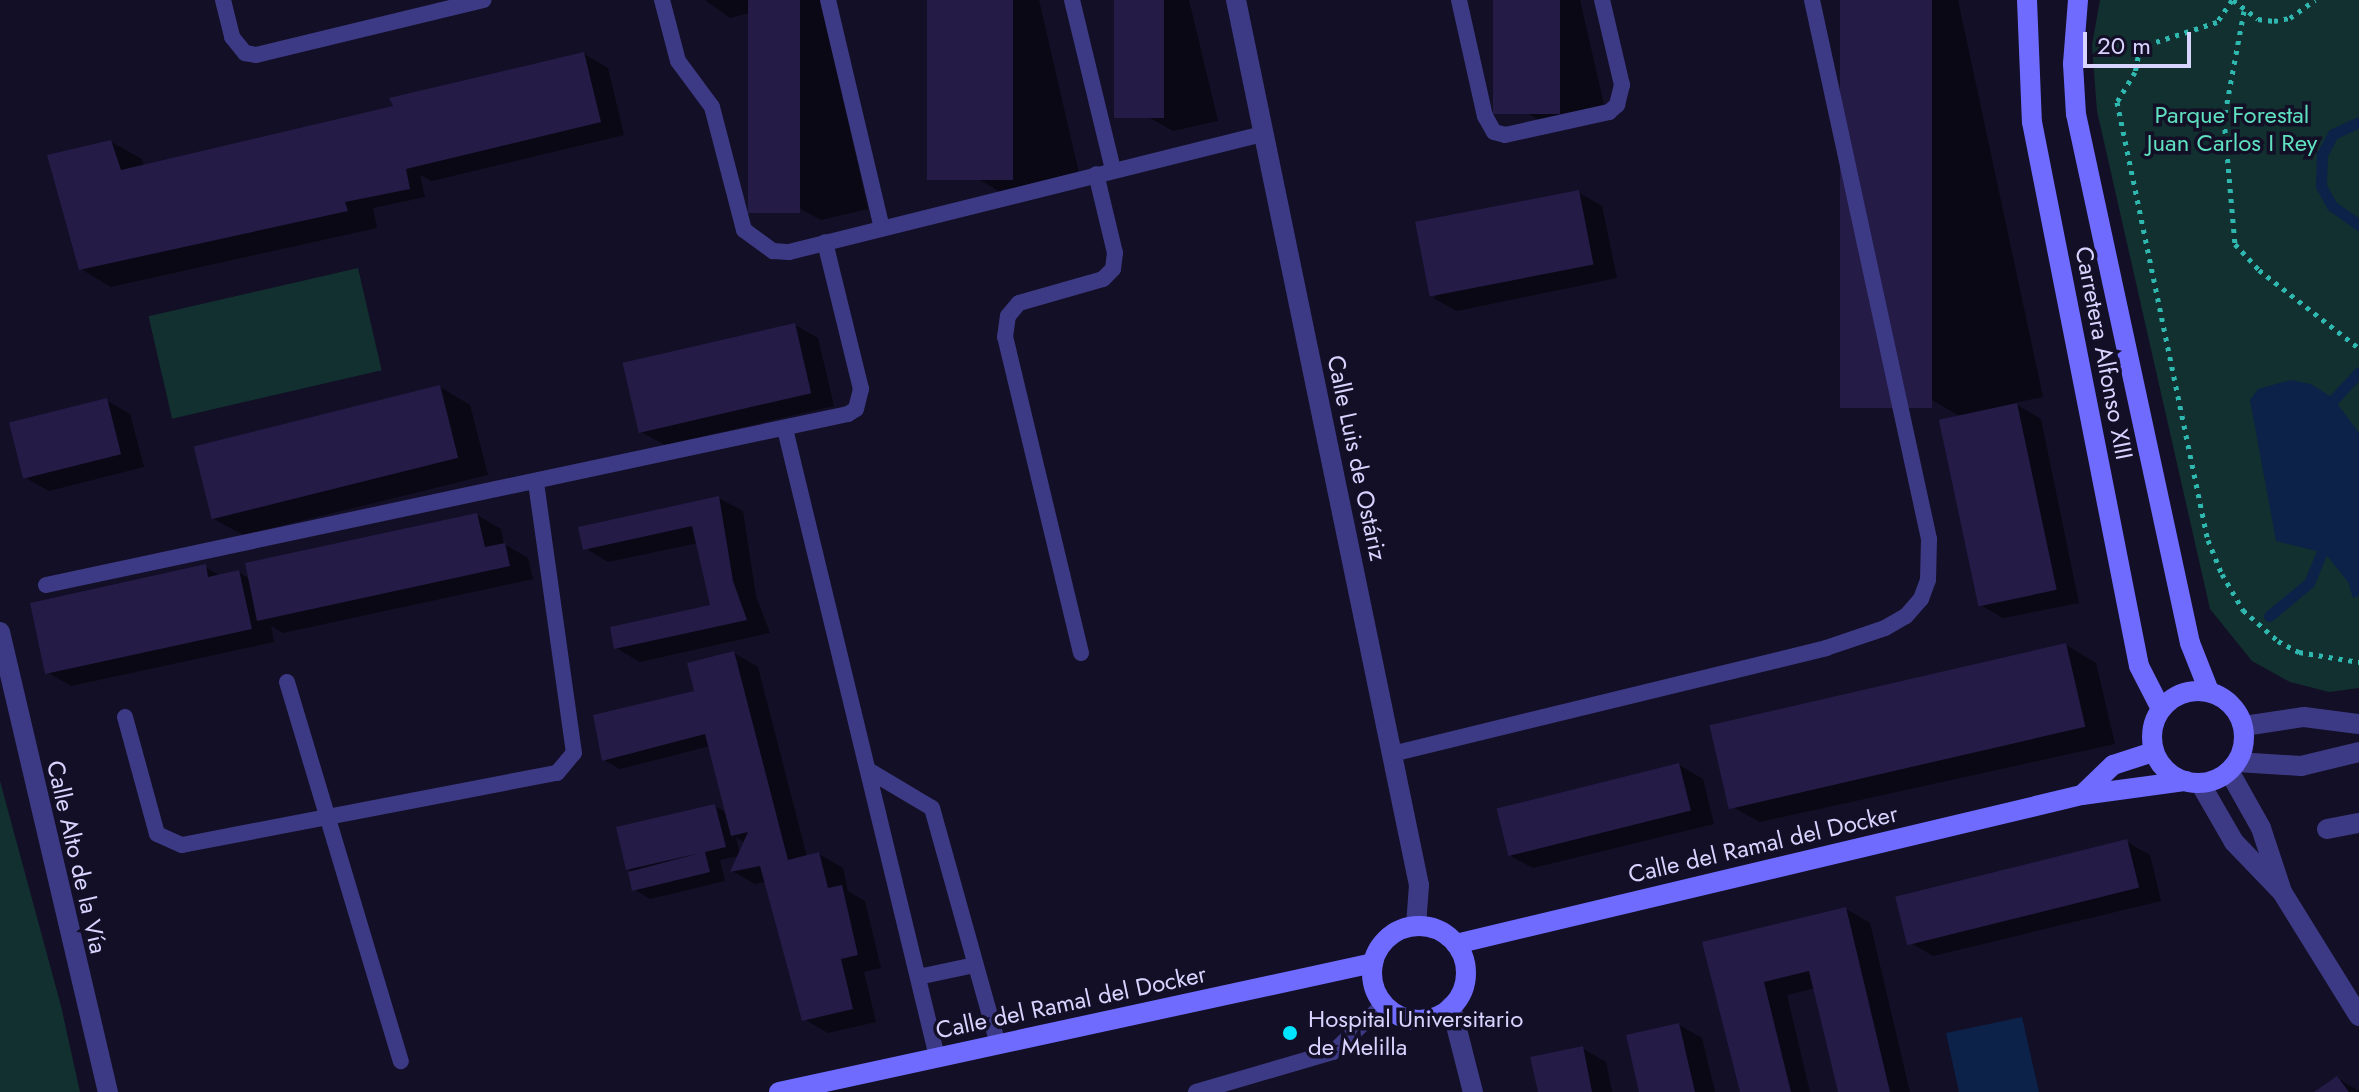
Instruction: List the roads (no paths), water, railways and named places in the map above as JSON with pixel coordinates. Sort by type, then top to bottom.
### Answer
[{"type":"main road","name":"Carretera Alfonso XIII","points":[[2027,0],[2032,122],[2139,666],[2161,709]]},
{"type":"main road","name":"Carretera Alfonso XIII","points":[[2078,0],[2073,64],[2076,114],[2190,643],[2209,691]]},
{"type":"main road","points":[[2209,691],[2226,699],[2244,726],[2233,766],[2193,782],[2172,775],[2153,752],[2153,729],[2161,709],[2182,693],[2209,691]]},
{"type":"main road","points":[[2082,795],[2113,765],[2153,752]]},
{"type":"main road","name":"Calle del Ramal del Docker","points":[[1456,944],[2082,795],[2193,782]]},
{"type":"main road","points":[[1416,926],[1438,930],[1456,944],[1463,956],[1465,983],[1451,1006],[1425,1020],[1396,1014],[1384,1004],[1372,978],[1373,963],[1393,934],[1416,926]]},
{"type":"main road","name":"Calle del Ramal del Docker","points":[[779,1092],[1373,963]]},
{"type":"street","name":"Calle Luis de Ostáriz","points":[[1236,0],[1419,885],[1416,926]]},
{"type":"street","name":"Calle Alto de la Vía","points":[[0,632],[108,1092]]},
{"type":"street","points":[[2244,726],[2304,717],[2359,724]]},
{"type":"street","points":[[2282,892],[2261,828],[2233,766],[2301,766],[2359,752]]},
{"type":"street","points":[[2193,782],[2234,842],[2282,892],[2359,1016]]},
{"type":"street","points":[[2327,829],[2359,823]]},
{"type":"street","points":[[1451,1006],[1473,1092]]},
{"type":"lane","points":[[223,0],[232,37],[245,53],[256,55],[483,0]]},
{"type":"lane","points":[[662,0],[678,61],[712,107],[744,230],[773,251],[825,242],[1264,134]]},
{"type":"lane","points":[[828,0],[882,228]]},
{"type":"lane","points":[[1072,0],[1104,172],[1115,253],[1113,269],[1103,279],[1019,303],[1008,316],[1005,337],[1081,653]]},
{"type":"lane","points":[[1459,0],[1485,116],[1494,132],[1505,135],[1609,112],[1617,105],[1622,85],[1602,0]]},
{"type":"lane","points":[[1392,754],[1826,648],[1885,628],[1906,616],[1921,599],[1928,580],[1929,539],[1812,0]]},
{"type":"lane","points":[[46,585],[536,484],[848,414],[861,399],[825,242]]},
{"type":"lane","points":[[785,429],[937,1057]]},
{"type":"lane","points":[[125,717],[157,834],[164,840],[182,845],[557,773],[571,761],[536,484]]},
{"type":"lane","points":[[287,682],[401,1061]]},
{"type":"lane","points":[[868,770],[932,808],[998,1044]]},
{"type":"lane","points":[[918,977],[975,965]]},
{"type":"lane","points":[[1196,1092],[1261,1085],[1333,1052],[1384,1004]]},
{"type":"water","points":[[2291,380],[2311,384],[2333,398],[2359,433],[2359,596],[2353,598],[2348,582],[2325,553],[2276,541],[2250,400],[2258,389]]},
{"type":"water","points":[[2022,1017],[2039,1092],[1959,1092],[1946,1033]]},
{"type":"waterway","points":[[2359,122],[2333,134],[2322,155],[2321,186],[2332,206],[2359,225]]},
{"type":"waterway","points":[[2325,409],[2359,372]]},
{"type":"waterway","points":[[2269,616],[2309,583],[2327,540]]},
{"type":"place","name":"Hospital Universitario de Melilla","points":[[1290,1033]]},
{"type":"park label","name":"Parque Forestal Juan Carlos I Rey","points":[[2232,129]]}]
